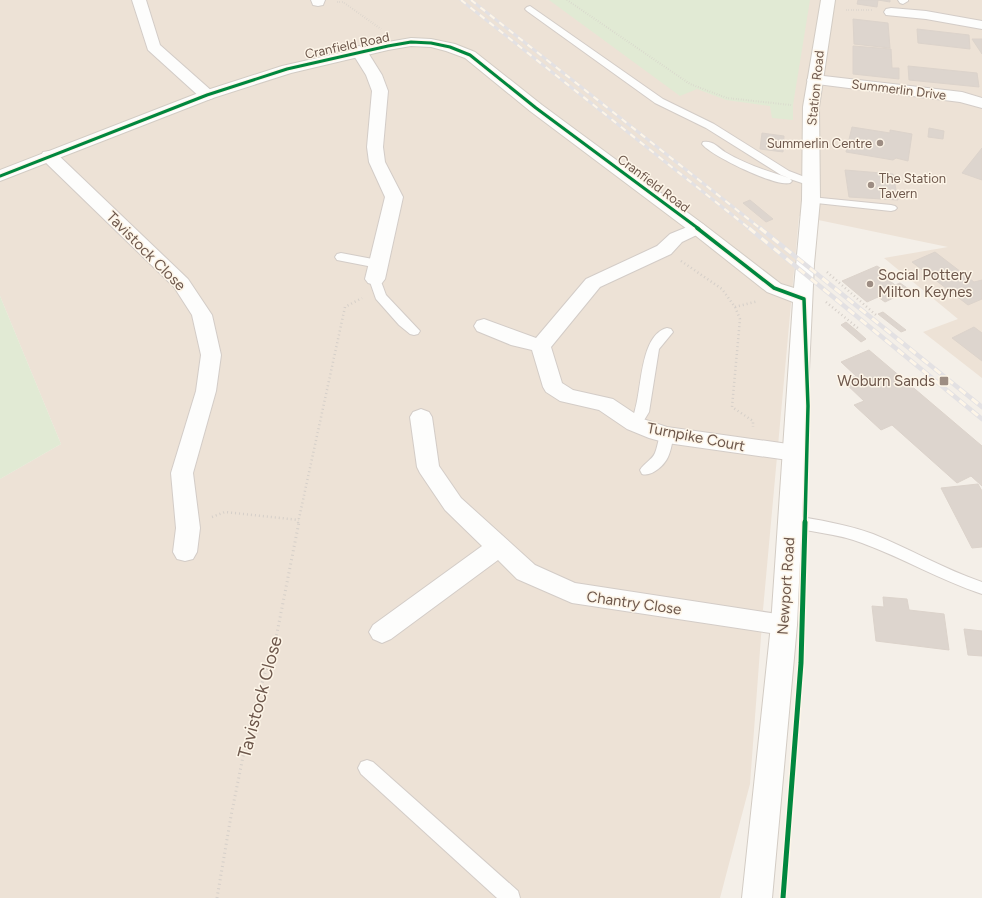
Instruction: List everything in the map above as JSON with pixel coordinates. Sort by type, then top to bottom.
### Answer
[{"type":"street","points":[[139,0],[153,47],[207,95]]},
{"type":"street","name":"Station Road","points":[[806,264],[811,191],[811,107],[827,5]]},
{"type":"street","points":[[891,12],[926,15],[982,25]]},
{"type":"street","name":"Cranfield Road","points":[[0,176],[207,95],[287,69],[359,51],[397,44],[411,42],[431,43],[450,47],[470,55],[536,108],[697,228],[774,288],[804,299]]},
{"type":"street","points":[[359,51],[374,75],[380,91],[375,147],[377,162],[394,197],[377,271]]},
{"type":"street","name":"Summerlin Drive","points":[[815,80],[962,97],[982,103]]},
{"type":"street","name":"Tavistock Close","points":[[49,156],[181,283],[202,315],[211,355],[206,391],[182,472],[188,528],[185,552]]},
{"type":"street","points":[[484,326],[518,340],[540,346],[593,284],[664,250],[676,238],[697,228]]},
{"type":"street","name":"Newport Road","points":[[757,898],[784,624],[806,264]]},
{"type":"street","name":"Turnpike Court","points":[[540,346],[553,387],[567,396],[605,404],[636,424],[649,430],[667,435],[795,453]]},
{"type":"street","name":"Chantry Close","points":[[421,417],[428,467],[453,504],[526,572],[572,594],[784,624]]},
{"type":"street","points":[[382,632],[498,547]]},
{"type":"lane","points":[[530,9],[659,101],[710,126],[811,191]]},
{"type":"lane","points":[[708,144],[716,151],[753,169],[811,191],[891,208]]},
{"type":"lane","points":[[341,256],[377,271],[380,296],[403,322],[414,331]]},
{"type":"lane","points":[[636,424],[642,412],[653,348],[667,332]]},
{"type":"lane","points":[[647,470],[661,457],[667,435]]},
{"type":"lane","points":[[790,521],[813,525],[874,541],[962,582],[982,588]]},
{"type":"lane","points":[[367,768],[511,898]]},
{"type":"path","points":[[567,0],[690,84],[727,98],[811,107]]},
{"type":"path","points":[[318,1],[343,2],[391,36],[397,44]]},
{"type":"path","points":[[827,5],[891,12]]},
{"type":"path","points":[[664,250],[722,289],[735,307],[740,319],[732,407],[753,421],[752,447]]},
{"type":"path","points":[[806,264],[876,315]]},
{"type":"path","points":[[804,299],[825,301],[859,329]]},
{"type":"path","points":[[188,528],[225,512],[299,520]]},
{"type":"shaded area","points":[[0,0],[982,0],[982,378],[923,332],[958,319],[884,258],[948,247],[799,216],[763,610],[750,784],[720,898],[0,898],[0,479],[61,444],[0,296]]},
{"type":"green space","points":[[549,0],[810,0],[793,105],[793,120],[772,118],[770,106],[726,100],[697,89],[680,96]]},
{"type":"green space","points":[[0,296],[61,444],[0,479]]},
{"type":"building","points":[[858,0],[878,0],[877,7],[857,4]]},
{"type":"building","points":[[878,0],[890,0],[890,2]]},
{"type":"building","points":[[853,19],[888,23],[890,48],[854,44]]},
{"type":"building","points":[[917,29],[969,35],[970,49],[918,43]]},
{"type":"building","points":[[972,39],[982,39],[982,54]]},
{"type":"building","points":[[853,46],[891,49],[892,68],[899,68],[899,79],[853,74]]},
{"type":"building","points":[[908,66],[977,73],[979,87],[909,80]]},
{"type":"building","name":"Summerlin Centre","points":[[852,127],[890,133],[890,130],[912,134],[908,161],[896,158],[893,160],[846,152]]},
{"type":"building","points":[[929,128],[944,131],[943,139],[928,137]]},
{"type":"building","points":[[762,133],[784,136],[783,152],[760,149]]},
{"type":"building","points":[[982,148],[982,180],[962,173]]},
{"type":"building","name":"The Station Tavern","points":[[845,170],[893,174],[898,200],[849,197]]},
{"type":"building","points":[[750,200],[773,219],[766,222],[743,203]]},
{"type":"building","points":[[935,252],[974,282],[982,280],[982,299],[968,305],[912,262]]},
{"type":"building","name":"Social Pottery Milton Keynes","points":[[877,266],[889,274],[885,277],[895,285],[900,283],[910,290],[885,302],[878,297],[867,302],[842,281]]},
{"type":"building","points":[[883,312],[906,330],[901,332],[878,314]]},
{"type":"building","points":[[846,322],[866,339],[861,342],[841,325]]},
{"type":"building","points":[[974,327],[982,333],[982,361],[952,338]]},
{"type":"building","points":[[869,350],[982,446],[982,486],[971,476],[957,483],[892,425],[881,430],[854,405],[864,401],[843,381],[856,376],[841,362]]},
{"type":"building","points":[[978,484],[982,491],[982,547],[972,548],[941,488]]},
{"type":"building","points":[[883,597],[907,599],[909,610],[944,614],[949,650],[876,641],[872,606],[884,607]]},
{"type":"building","points":[[964,629],[982,631],[982,656],[968,655]]},
{"type":"railway","points":[[461,0],[750,229]]},
{"type":"railway","points":[[471,0],[761,229]]},
{"type":"railway","points":[[749,228],[982,419]]},
{"type":"railway","points":[[760,228],[982,407]]},
{"type":"cycle path","points":[[0,176],[207,95],[287,69],[388,46],[411,42],[431,43],[450,47],[470,55],[536,108],[697,228],[774,288],[804,299],[808,406],[801,663],[783,898]]},
{"type":"place","name":"Summerlin Centre","points":[[880,143]]},
{"type":"place","name":"The Station Tavern","points":[[871,185]]},
{"type":"place","name":"Social Pottery Milton Keynes","points":[[870,284]]},
{"type":"place","name":"Woburn Sands","points":[[944,381]]}]
